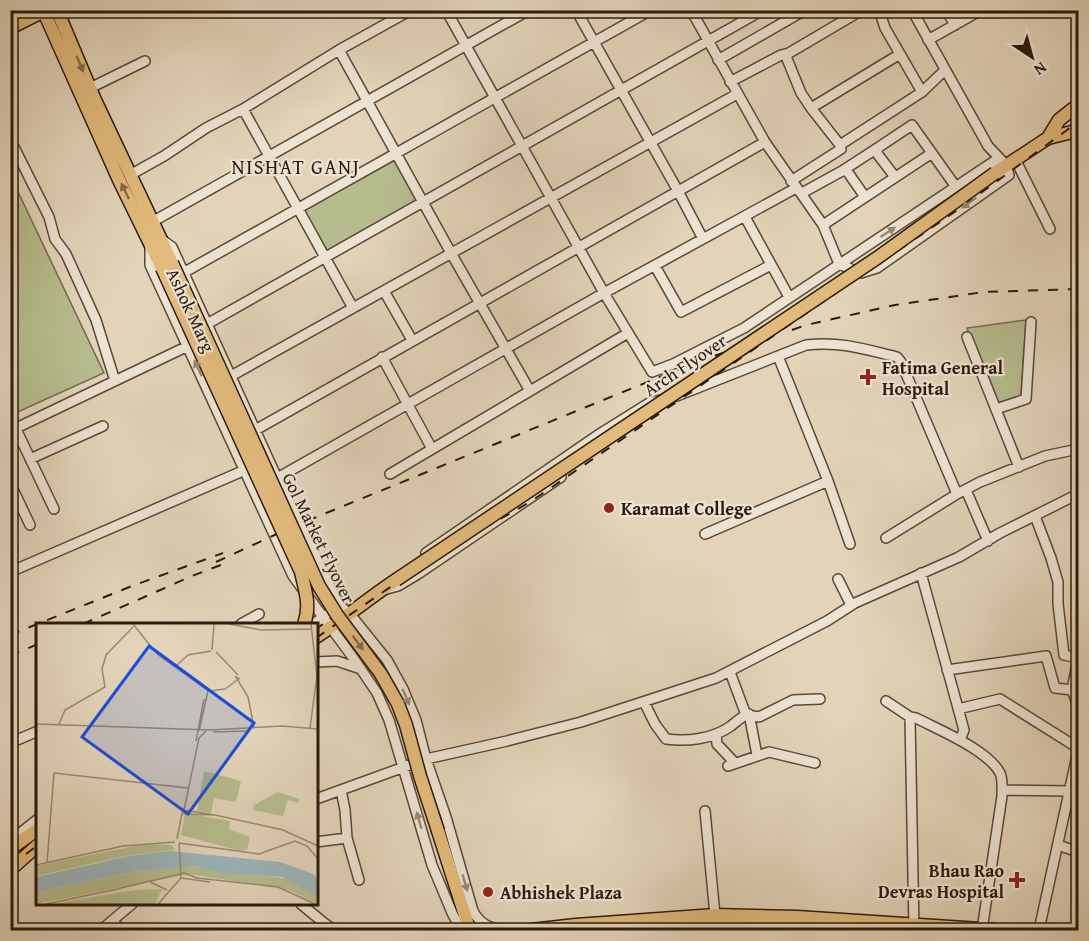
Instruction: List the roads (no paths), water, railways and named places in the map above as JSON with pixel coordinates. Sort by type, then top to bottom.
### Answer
[{"type":"main road","points":[[10,18],[25,10]]},
{"type":"main road","points":[[10,28],[49,11]]},
{"type":"main road","name":"Ashok Marg","points":[[49,11],[90,88],[152,222],[155,240]]},
{"type":"main road","name":"Ashok Marg","points":[[49,11],[119,180],[155,240]]},
{"type":"main road","points":[[1048,138],[1059,120],[1078,105]]},
{"type":"main road","points":[[1048,138],[1072,132],[1078,128]]},
{"type":"main road","name":"Arch Flyover","points":[[318,634],[327,622],[350,614],[396,580],[877,258],[1004,164],[1048,138]]},
{"type":"main road","name":"Gol Market Flyover","points":[[155,240],[319,586],[337,615],[381,674],[398,704],[468,930]]},
{"type":"main road","name":"Gol Market Flyover","points":[[167,265],[301,572],[308,603],[304,623]]},
{"type":"main road","points":[[10,849],[36,830]]},
{"type":"main road","points":[[10,870],[36,847]]},
{"type":"main road","points":[[531,930],[715,915],[813,925]]},
{"type":"main road","points":[[614,930],[714,925],[813,925],[996,930]]},
{"type":"street","points":[[130,175],[339,50],[411,10]]},
{"type":"street","points":[[446,10],[604,293],[652,372],[673,364],[744,327],[956,186],[1004,164]]},
{"type":"street","points":[[152,222],[529,10]]},
{"type":"street","points":[[576,10],[703,239]]},
{"type":"street","points":[[183,273],[651,10]]},
{"type":"street","points":[[691,10],[765,142],[823,225],[839,264],[861,273],[876,268],[1009,175],[1004,164]]},
{"type":"street","points":[[207,324],[763,10]]},
{"type":"street","points":[[718,60],[805,10]]},
{"type":"street","points":[[730,82],[862,10]]},
{"type":"street","points":[[879,10],[885,28],[922,92]]},
{"type":"street","points":[[912,10],[988,146],[1004,164],[1050,229]]},
{"type":"street","points":[[946,10],[955,25]]},
{"type":"street","points":[[928,40],[981,10]]},
{"type":"street","points":[[339,50],[530,391]]},
{"type":"street","points":[[785,54],[801,93],[841,149],[797,188]]},
{"type":"street","points":[[810,108],[900,54]]},
{"type":"street","points":[[90,88],[145,61]]},
{"type":"street","points":[[840,145],[922,92],[945,70]]},
{"type":"street","points":[[231,376],[737,94]]},
{"type":"street","points":[[243,109],[353,308]]},
{"type":"street","points":[[254,490],[604,293],[797,188],[842,171],[912,124],[956,186]]},
{"type":"street","points":[[10,139],[49,217],[55,239],[66,254],[96,320],[115,381]]},
{"type":"street","points":[[232,441],[765,142]]},
{"type":"street","points":[[879,147],[876,152],[896,177]]},
{"type":"street","points":[[823,225],[932,153]]},
{"type":"street","points":[[842,171],[847,171],[865,197]]},
{"type":"street","points":[[745,217],[789,297]]},
{"type":"street","name":"Ashok Marg","points":[[339,605],[293,513],[172,247],[155,240],[150,265],[293,576],[377,693],[389,720],[404,767],[432,866],[453,915],[468,930]]},
{"type":"street","points":[[655,266],[681,312],[771,265]]},
{"type":"street","points":[[384,291],[412,340]]},
{"type":"street","points":[[996,409],[1026,399],[1032,322]]},
{"type":"street","points":[[390,474],[628,333]]},
{"type":"street","points":[[967,337],[1019,466]]},
{"type":"street","points":[[380,591],[398,586],[418,574],[682,394],[806,345],[824,343],[852,345],[897,357],[961,492],[988,541]]},
{"type":"street","points":[[54,509],[13,430],[188,346]]},
{"type":"street","points":[[778,356],[828,481],[850,544]]},
{"type":"street","points":[[382,357],[432,449]]},
{"type":"street","points":[[30,459],[104,426]]},
{"type":"street","points":[[886,538],[980,482],[1045,456],[1078,449]]},
{"type":"street","points":[[10,572],[245,470]]},
{"type":"street","points":[[705,534],[828,481]]},
{"type":"street","points":[[10,483],[30,525]]},
{"type":"street","points":[[318,798],[426,759],[581,722],[716,678],[827,621],[851,605],[959,557],[1078,494]]},
{"type":"street","points":[[269,524],[293,513]]},
{"type":"street","points":[[1035,516],[1058,582],[1058,604],[1064,655],[1078,658],[1072,690],[1078,706]]},
{"type":"street","points":[[284,555],[307,541]]},
{"type":"street","points":[[921,573],[964,730],[960,740]]},
{"type":"street","points":[[838,579],[851,605]]},
{"type":"street","points":[[318,623],[327,622],[339,605],[350,614],[387,660],[416,720],[473,911],[482,923],[491,928],[503,930]]},
{"type":"street","points":[[243,623],[259,614]]},
{"type":"street","points":[[947,670],[1046,656],[1055,688],[1072,690]]},
{"type":"street","points":[[318,662],[337,661],[361,669]]},
{"type":"street","points":[[730,672],[748,715],[758,755]]},
{"type":"street","points":[[644,702],[666,739],[681,741],[716,734],[733,725],[736,720],[748,715],[759,717],[793,700],[820,699]]},
{"type":"street","points":[[958,709],[1000,699],[1078,749],[1039,930]]},
{"type":"street","points":[[886,701],[910,717],[960,740],[991,761],[1001,775],[1002,790],[982,930]]},
{"type":"street","points":[[910,717],[910,929]]},
{"type":"street","points":[[10,743],[36,732]]},
{"type":"street","points":[[716,734],[717,744],[732,765],[769,752],[815,763]]},
{"type":"street","points":[[341,790],[347,838],[359,880]]},
{"type":"street","points":[[1002,790],[1070,791]]},
{"type":"street","points":[[705,812],[715,915]]},
{"type":"street","points":[[10,842],[36,821]]},
{"type":"street","points":[[318,842],[347,838]]},
{"type":"street","points":[[1058,845],[1078,852]]},
{"type":"street","points":[[101,930],[130,905]]},
{"type":"street","points":[[303,905],[334,930]]},
{"type":"street","points":[[112,921],[122,930]]},
{"type":"street","points":[[10,923],[17,930]]},
{"type":"railway","points":[[318,637],[437,555],[530,502],[956,211],[1078,122]]},
{"type":"railway","points":[[792,330],[895,305],[984,292],[1078,289]]},
{"type":"railway","points":[[216,562],[292,527],[694,363],[757,341]]},
{"type":"railway","points":[[40,623],[223,553]]},
{"type":"railway","points":[[85,623],[226,563]]},
{"type":"railway","points":[[10,635],[36,625]]},
{"type":"railway","points":[[10,656],[36,645]]},
{"type":"railway","points":[[10,866],[36,846]]},
{"type":"place","name":"Fatima General Hospital","points":[[868,377]]},
{"type":"place","name":"Karamat College","points":[[609,508]]},
{"type":"place","name":"Bhau Rao Devras Hospital","points":[[1017,880]]},
{"type":"place","name":"Abhishek Plaza","points":[[488,892]]},
{"type":"district","name":"NISHAT GANJ","points":[[296,166]]}]
